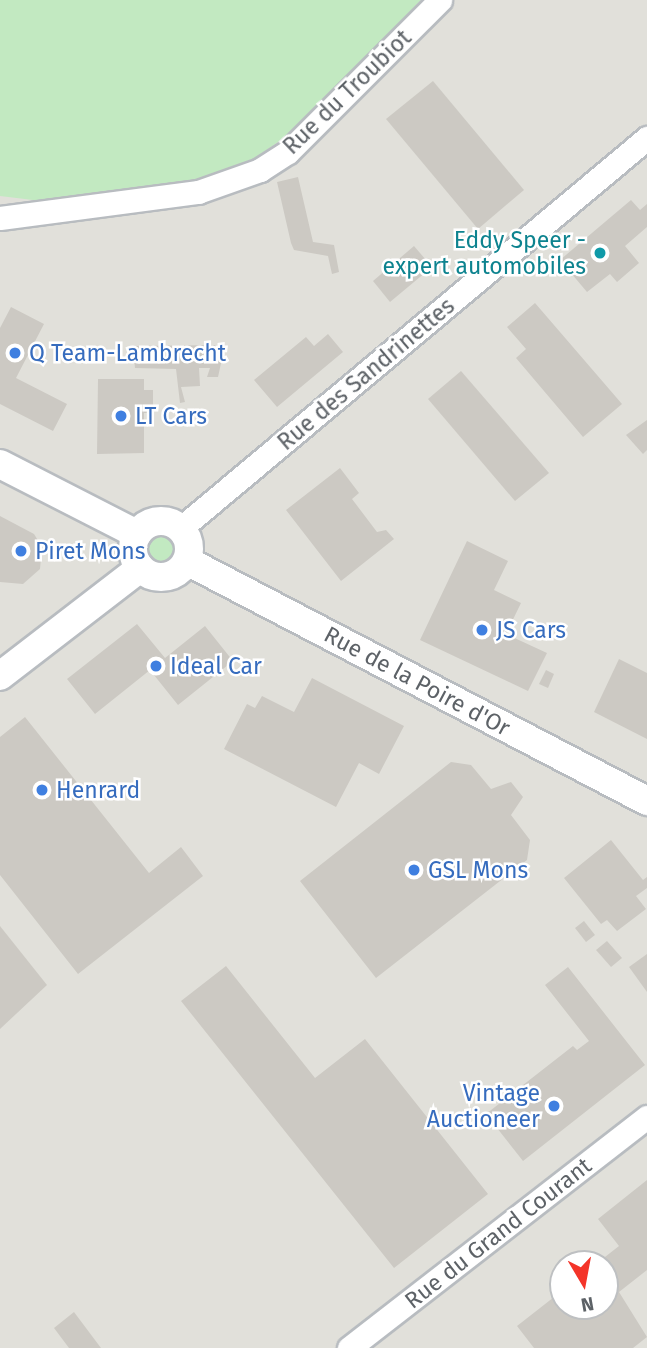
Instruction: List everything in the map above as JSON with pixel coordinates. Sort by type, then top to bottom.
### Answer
[{"type":"street","name":"Rue du Troubiot","points":[[0,218],[198,192],[260,170],[288,152],[440,0]]},
{"type":"street","name":"Rue des Sandrinettes","points":[[181,528],[647,138]]},
{"type":"street","points":[[0,464],[137,534]]},
{"type":"street","points":[[158,520],[181,528],[190,543],[187,561],[165,577],[140,568],[132,551],[137,534],[158,520]]},
{"type":"street","name":"Rue de la Poire d'Or","points":[[187,561],[647,801]]},
{"type":"street","points":[[0,676],[140,568]]},
{"type":"street","name":"Rue du Grand Courant","points":[[349,1348],[647,1117]]},
{"type":"shaded area","points":[[421,0],[647,0],[647,1348],[0,1348],[0,196],[362,61]]},
{"type":"green space","points":[[0,0],[421,0],[304,124],[255,158],[194,181],[58,203],[0,196]]},
{"type":"green space","points":[[162,534],[168,535],[176,543],[176,555],[168,563],[162,564],[156,563],[148,555],[147,549],[148,543],[156,535]]},
{"type":"building","points":[[433,81],[524,190],[478,229],[386,119]]},
{"type":"building","points":[[298,177],[313,242],[334,245],[339,272],[332,274],[328,256],[294,250],[277,182]]},
{"type":"building","name":"Eddy Speer - expert automobiles","points":[[631,200],[640,210],[647,204],[647,227],[625,246],[639,263],[617,282],[610,274],[587,292],[560,260]]},
{"type":"building","points":[[414,246],[432,267],[390,302],[373,281]]},
{"type":"building","points":[[535,303],[622,404],[583,437],[516,358],[526,349],[507,327]]},
{"type":"building","name":"Q Team-Lambrecht","points":[[11,307],[44,324],[16,378],[67,404],[53,431],[0,404],[0,328]]},
{"type":"building","points":[[328,334],[343,352],[277,407],[254,380],[306,337],[314,346]]},
{"type":"building","points":[[225,345],[218,377],[207,377],[210,368],[199,368],[200,386],[181,387],[185,402],[180,403],[176,369],[135,368],[133,346]]},
{"type":"building","points":[[461,371],[549,473],[515,501],[428,399]]},
{"type":"building","name":"LT Cars","points":[[98,379],[144,379],[144,390],[153,390],[153,413],[144,413],[144,453],[97,454]]},
{"type":"building","points":[[647,420],[647,450],[643,454],[626,435]]},
{"type":"building","points":[[340,468],[359,493],[352,499],[377,532],[386,530],[394,539],[341,581],[286,510]]},
{"type":"building","name":"Piret Mons","points":[[0,516],[34,534],[42,547],[40,569],[23,584],[0,582]]},
{"type":"building","points":[[467,541],[508,561],[494,590],[521,603],[506,634],[547,653],[528,691],[420,640]]},
{"type":"building","name":"Ideal Car","points":[[137,624],[165,658],[205,626],[233,661],[178,705],[150,670],[95,714],[67,679]]},
{"type":"building","points":[[619,659],[647,673],[647,739],[594,712]]},
{"type":"building","points":[[546,670],[554,674],[548,688],[539,684]]},
{"type":"building","points":[[312,678],[404,726],[379,774],[359,763],[336,807],[224,749],[247,704],[255,708],[262,696],[294,712]]},
{"type":"building","points":[[25,717],[149,873],[181,847],[203,876],[78,974],[0,875],[0,737]]},
{"type":"building","name":"GSL Mons","points":[[451,762],[471,765],[491,789],[511,782],[523,797],[511,815],[530,840],[527,860],[376,978],[300,881]]},
{"type":"building","points":[[611,840],[643,880],[647,877],[647,888],[636,896],[646,909],[617,931],[607,920],[601,924],[564,878]]},
{"type":"building","points":[[584,921],[595,935],[586,942],[575,928]]},
{"type":"building","points":[[0,926],[47,985],[0,1029]]},
{"type":"building","points":[[607,941],[622,958],[611,967],[596,950]]},
{"type":"building","points":[[647,954],[647,992],[629,967]]},
{"type":"building","points":[[226,966],[315,1078],[365,1039],[488,1194],[394,1268],[181,1001]]},
{"type":"building","points":[[568,967],[645,1065],[523,1161],[486,1114],[573,1046],[577,1050],[589,1041],[545,985]]},
{"type":"building","points":[[647,1180],[647,1270],[619,1292],[619,1250],[614,1250],[619,1246],[598,1219]]},
{"type":"building","points":[[619,1292],[647,1337],[633,1348],[534,1348],[517,1326],[549,1301],[549,1320],[619,1320]]},
{"type":"building","points":[[74,1312],[101,1348],[69,1348],[54,1328]]},
{"type":"place","name":"Eddy Speer - expert automobiles","points":[[600,253]]},
{"type":"place","name":"Q Team-Lambrecht","points":[[15,353]]},
{"type":"place","name":"LT Cars","points":[[121,416]]},
{"type":"place","name":"Piret Mons","points":[[21,551]]},
{"type":"place","name":"JS Cars","points":[[482,630]]},
{"type":"place","name":"Ideal Car","points":[[156,666]]},
{"type":"place","name":"Henrard","points":[[42,790]]},
{"type":"place","name":"GSL Mons","points":[[414,870]]},
{"type":"place","name":"Vintage Auctioneer","points":[[554,1106]]}]
